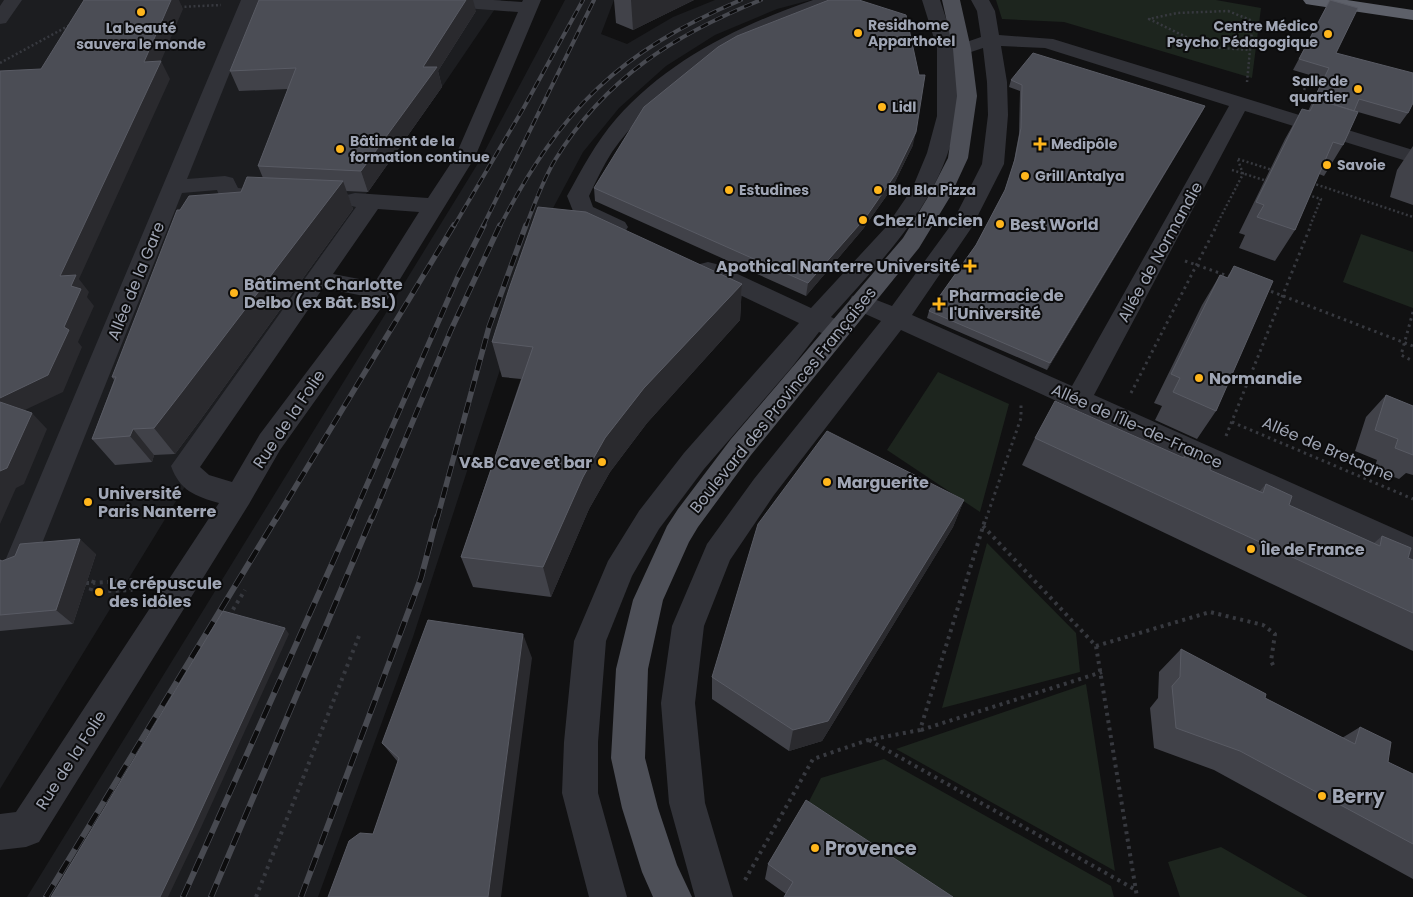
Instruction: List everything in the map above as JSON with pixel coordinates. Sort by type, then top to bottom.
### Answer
[{"type":"highway","points":[[1312,0],[1413,15]]},
{"type":"main road","name":"Boulevard des Provinces Françaises","points":[[673,897],[661,872],[640,808],[628,758],[632,669],[648,600],[677,535],[688,518],[741,447],[826,325],[861,302],[911,243],[930,215],[958,158],[967,96],[962,49],[951,0]]},
{"type":"street","points":[[0,19],[13,0]]},
{"type":"street","points":[[426,0],[531,4]]},
{"type":"street","points":[[636,236],[582,211],[578,196],[602,152],[632,115],[660,87],[694,61],[731,39],[786,14],[830,0]]},
{"type":"street","points":[[601,894],[580,793],[581,742],[590,641],[619,570],[649,520],[694,461],[783,360],[826,325],[894,232],[922,189],[938,153],[947,116],[946,48],[931,0]]},
{"type":"street","points":[[714,897],[687,803],[678,702],[688,626],[718,553],[764,487],[897,317],[961,227],[992,164],[998,107],[997,82],[986,11],[980,0]]},
{"type":"street","name":"Allée de la Gare","points":[[20,561],[175,187],[255,2]]},
{"type":"street","name":"Rue de la Folie","points":[[13,830],[239,496],[270,442],[381,291],[436,206],[465,157],[531,4]]},
{"type":"street","points":[[962,49],[990,40],[1047,43],[1413,157]]},
{"type":"street","name":"Allée de Normandie","points":[[1078,400],[1240,103]]},
{"type":"street","points":[[175,187],[225,183],[229,195],[286,196]]},
{"type":"street","points":[[333,198],[436,206]]},
{"type":"street","points":[[239,496],[210,488],[192,478],[186,473],[185,466],[372,201]]},
{"type":"street","points":[[690,261],[826,325]]},
{"type":"street","points":[[317,279],[381,291]]},
{"type":"street","name":"Allée de l'Île-de-France","points":[[861,302],[1413,551]]},
{"type":"path","points":[[171,8],[255,2]]},
{"type":"path","points":[[1248,81],[1254,21],[1228,11],[1177,13],[1149,19],[1207,47],[1251,50]]},
{"type":"path","points":[[0,63],[77,21]]},
{"type":"path","points":[[1118,418],[1243,174],[1237,159],[1221,139]]},
{"type":"path","points":[[1237,159],[1274,171]]},
{"type":"path","points":[[1209,162],[1270,183]]},
{"type":"path","points":[[1311,183],[1413,217]]},
{"type":"path","points":[[1216,462],[1321,199],[1304,194]]},
{"type":"path","points":[[1160,252],[1240,280]]},
{"type":"path","points":[[1257,286],[1413,346]]},
{"type":"path","points":[[1413,312],[1401,356],[1413,361]]},
{"type":"path","points":[[920,730],[983,526],[1021,418],[1021,374]]},
{"type":"path","name":"Allée de Bretagne","points":[[1232,422],[1413,499]]},
{"type":"path","points":[[983,526],[1096,646],[1102,672],[1137,897]]},
{"type":"path","points":[[86,583],[96,583],[133,580],[130,590],[90,592],[93,584],[95,577]]},
{"type":"path","points":[[225,623],[245,590]]},
{"type":"path","points":[[1096,646],[1210,612],[1263,624],[1275,634],[1271,661],[1275,669]]},
{"type":"path","points":[[274,630],[278,621]]},
{"type":"path","points":[[256,897],[359,636]]},
{"type":"path","points":[[738,877],[742,886],[813,759],[868,740],[920,730],[1102,672]]},
{"type":"path","points":[[868,740],[1136,890]]},
{"type":"shaded area","name":"Université Paris Nanterre","points":[[0,0],[501,0],[351,215],[0,789]]},
{"type":"shaded area","points":[[565,0],[614,0],[601,34],[627,44],[673,17],[715,0],[811,0],[777,9],[715,35],[666,66],[619,108],[583,152],[552,210],[413,637],[318,897],[27,897],[480,160]]},
{"type":"shaded area","points":[[996,0],[1216,0],[1261,8],[1252,78],[1064,22],[1002,19]]},
{"type":"shaded area","points":[[1361,234],[1413,252],[1413,308],[1343,282]]},
{"type":"shaded area","points":[[938,372],[1009,404],[980,512],[887,450]]},
{"type":"shaded area","points":[[987,543],[1076,633],[1080,672],[942,708]]},
{"type":"shaded area","points":[[1086,684],[1115,871],[896,749]]},
{"type":"shaded area","points":[[884,759],[1111,886],[1114,897],[920,897],[801,817],[821,778]]},
{"type":"shaded area","points":[[1221,847],[1308,897],[1180,897],[1168,862]]},
{"type":"building","points":[[84,0],[171,0],[144,62],[161,61],[60,276],[76,275],[71,286],[81,289],[64,327],[69,330],[48,375],[0,398],[0,71],[41,69]]},
{"type":"building","points":[[259,0],[466,0],[423,67],[437,67],[361,171],[258,166],[296,68],[230,71]]},
{"type":"building","points":[[829,0],[859,0],[906,15],[919,75],[925,75],[916,132],[895,175],[866,217],[808,283],[594,188],[644,107],[718,47],[737,36]]},
{"type":"building","points":[[1330,0],[1358,8],[1336,53],[1413,73],[1413,103],[1408,113],[1359,99],[1354,111],[1316,99],[1314,104],[1312,103],[1329,68],[1299,59]]},
{"type":"building","points":[[1033,53],[1205,106],[1050,363],[929,311],[976,245],[1005,190],[1015,159],[1021,128],[1022,85],[1011,80]]},
{"type":"building","points":[[1316,99],[1358,112],[1343,145],[1333,142],[1295,230],[1257,217],[1264,205],[1256,202],[1302,109],[1310,111]]},
{"type":"building","points":[[247,177],[343,181],[154,428],[133,429],[130,436],[92,439],[116,377],[112,377],[177,210],[180,210],[189,196],[241,192]]},
{"type":"building","points":[[538,207],[586,212],[742,284],[644,388],[605,438],[583,477],[543,567],[461,557],[533,347],[492,342]]},
{"type":"building","name":"Normandie","points":[[1234,266],[1273,281],[1216,411],[1173,392],[1180,378],[1171,374],[1220,275],[1228,278]]},
{"type":"building","points":[[1386,395],[1413,406],[1413,455],[1395,448],[1398,439],[1375,430]]},
{"type":"building","points":[[1055,401],[1184,458],[1188,450],[1212,461],[1210,470],[1263,493],[1266,484],[1292,496],[1289,505],[1380,546],[1382,536],[1411,548],[1408,558],[1413,560],[1413,613],[1035,438]]},
{"type":"building","points":[[0,402],[32,413],[7,468],[0,471]]},
{"type":"building","points":[[827,431],[964,500],[828,721],[793,730],[712,677],[758,524]]},
{"type":"building","points":[[80,539],[56,610],[0,615],[0,560],[15,556],[20,544]]},
{"type":"building","points":[[223,611],[285,628],[160,897],[51,897]]},
{"type":"building","points":[[428,620],[523,634],[488,897],[328,897],[349,841],[360,833],[373,834],[399,758],[382,743]]},
{"type":"building","points":[[1181,649],[1266,694],[1265,698],[1355,744],[1360,727],[1391,742],[1388,762],[1413,774],[1413,844],[1240,751],[1176,728],[1172,686],[1180,677]]},
{"type":"building","name":"Provence","points":[[806,800],[953,897],[784,897],[793,882],[768,864]]},
{"type":"railway","points":[[454,226],[523,109],[583,0]]},
{"type":"railway","points":[[483,226],[594,0]]},
{"type":"railway","points":[[500,226],[546,149],[571,117],[597,89],[627,64],[660,41],[698,20],[741,0]]},
{"type":"railway","points":[[526,226],[555,160],[596,105],[644,62],[671,44],[699,28],[761,0]]},
{"type":"railway","points":[[276,519],[454,225]]},
{"type":"railway","points":[[352,519],[457,279],[484,225]]},
{"type":"railway","points":[[372,519],[451,330],[500,225]]},
{"type":"railway","points":[[437,519],[489,327],[526,225]]},
{"type":"railway","points":[[46,897],[277,517]]},
{"type":"railway","points":[[183,897],[353,517]]},
{"type":"railway","points":[[211,897],[372,517]]},
{"type":"railway","points":[[301,897],[421,578],[437,517]]},
{"type":"place","name":"La beauté sauvera le monde","points":[[141,12]]},
{"type":"place","name":"Residhome Apparthotel","points":[[858,33]]},
{"type":"place","name":"Centre Médico Psycho Pédagogique","points":[[1328,34]]},
{"type":"place","name":"Salle de quartier","points":[[1358,89]]},
{"type":"place","name":"Lidl","points":[[882,107]]},
{"type":"place","name":"Medipôle","points":[[1040,144]]},
{"type":"place","name":"Bâtiment de la formation continue","points":[[340,149]]},
{"type":"place","name":"Savoie","points":[[1327,165]]},
{"type":"place","name":"Grill Antalya","points":[[1025,176]]},
{"type":"place","name":"Estudines","points":[[729,190]]},
{"type":"place","name":"Bla Bla Pizza","points":[[878,190]]},
{"type":"place","name":"Chez l'Ancien","points":[[863,220]]},
{"type":"place","name":"Best World","points":[[1000,224]]},
{"type":"place","name":"Apothical Nanterre Université","points":[[970,266]]},
{"type":"place","name":"Bâtiment Charlotte Delbo (ex Bât. BSL)","points":[[234,293]]},
{"type":"place","name":"Pharmacie de l'Université","points":[[939,304]]},
{"type":"place","name":"Normandie","points":[[1199,378]]},
{"type":"place","name":"V&B Cave et bar","points":[[602,462]]},
{"type":"place","name":"Marguerite","points":[[827,482]]},
{"type":"place","name":"Université Paris Nanterre","points":[[88,502]]},
{"type":"place","name":"Île de France","points":[[1251,549]]},
{"type":"place","name":"Le crépuscule des idôles","points":[[99,592]]},
{"type":"place","name":"Berry","points":[[1322,796]]},
{"type":"place","name":"Provence","points":[[815,848]]}]
